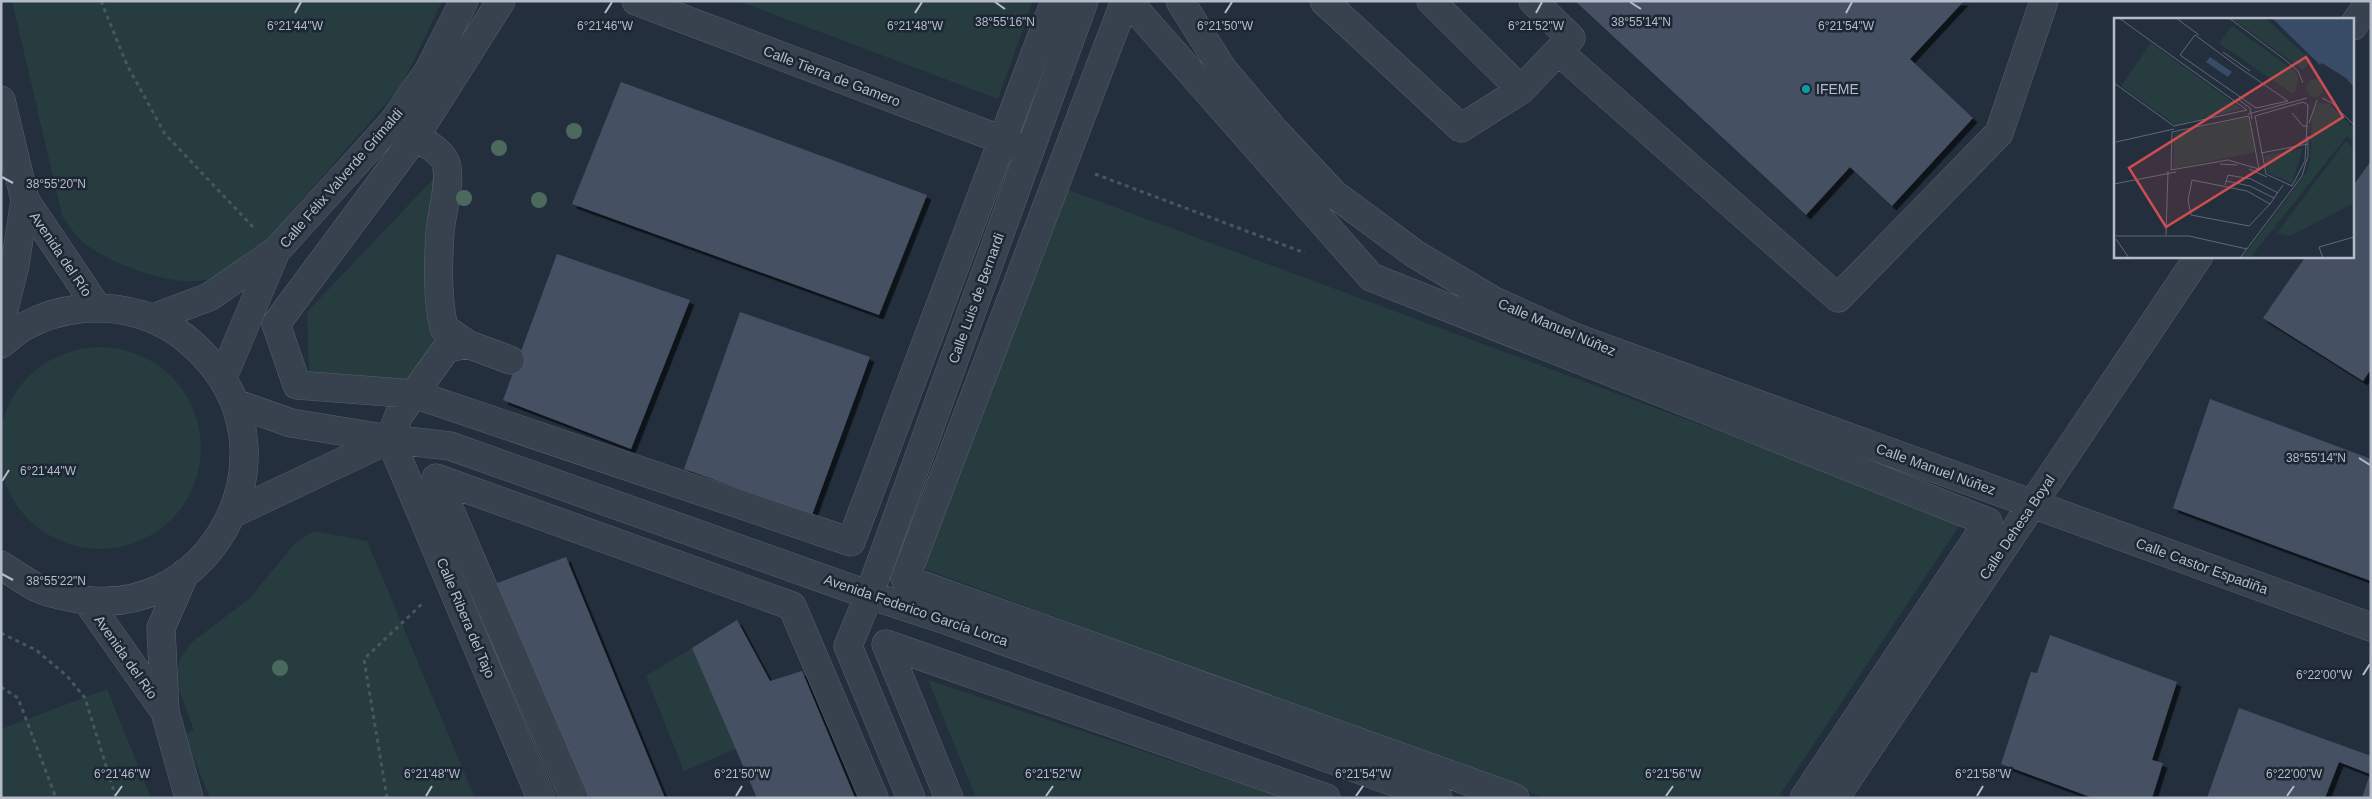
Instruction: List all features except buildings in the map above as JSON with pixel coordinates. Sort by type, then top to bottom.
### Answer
[{"type":"street","name":"Calle Félix Valverde Grimaldi","points":[[153,318],[209,297],[276,251],[404,129],[429,70],[464,1]]},
{"type":"street","points":[[501,1],[404,129],[313,275],[276,324],[296,385],[414,394],[852,542],[1056,1]]},
{"type":"street","name":"Calle Tierra de Gamero","points":[[636,1],[1064,163]]},
{"type":"street","name":"Calle Luis de Bernardi","points":[[911,798],[848,646],[869,595],[1084,1]]},
{"type":"street","points":[[1515,798],[905,579],[1127,1],[1371,278],[1988,522],[1804,798]]},
{"type":"street","name":"Calle Manuel Núñez","points":[[1180,1],[1222,68],[1275,131],[1334,194],[1423,259],[1494,301],[1576,338],[2033,504]]},
{"type":"street","points":[[1324,1],[1461,128],[1521,90],[1571,38],[1533,1]]},
{"type":"street","points":[[1430,1],[1521,90]]},
{"type":"street","points":[[1558,51],[1838,298],[1999,133],[2044,1]]},
{"type":"street","points":[[2354,25],[2370,1]]},
{"type":"street","name":"Avenida del Río","points":[[1,100],[25,200],[97,307]]},
{"type":"street","points":[[404,129],[432,148],[445,160],[448,174],[440,232],[438,300],[444,328],[468,344],[510,360]]},
{"type":"street","name":"Avenida del Río","points":[[1,321],[15,265],[25,200]]},
{"type":"street","name":"Calle Félix Valverde Grimaldi","points":[[223,377],[276,251]]},
{"type":"street","points":[[276,251],[313,275]]},
{"type":"street","name":"Calle Dehesa Boyal","points":[[1835,798],[2198,258]]},
{"type":"street","points":[[1,344],[24,326],[60,312],[97,307],[125,310],[153,318],[192,342],[223,377],[237,404],[244,440],[244,477],[234,513],[213,546],[185,573],[155,591],[122,600],[87,601],[40,590],[1,565]]},
{"type":"street","points":[[234,513],[390,439],[399,415],[446,349],[468,344]]},
{"type":"street","name":"Avenida Federico García Lorca","points":[[237,404],[291,423],[390,439],[450,446],[869,595],[949,620],[1438,798]]},
{"type":"street","name":"Calle Ribera del Tajo","points":[[390,439],[540,798]]},
{"type":"street","points":[[574,798],[436,478],[792,606],[874,798]]},
{"type":"street","name":"Calle Castor Espadiña","points":[[2033,504],[2371,627]]},
{"type":"street","name":"Avenida del Río","points":[[185,573],[161,628],[165,712],[189,798]]},
{"type":"street","name":"Avenida del Río","points":[[87,601],[165,712]]},
{"type":"street","points":[[950,798],[886,644],[1326,798]]},
{"type":"path","points":[[100,1],[127,64],[165,134],[276,251]]},
{"type":"path","points":[[1064,163],[1306,253]]},
{"type":"path","points":[[387,798],[364,659],[449,577]]},
{"type":"path","points":[[1,633],[36,650],[67,676],[85,698],[116,798]]},
{"type":"path","points":[[1,687],[18,698],[56,798]]},
{"type":"green space","points":[[12,1],[442,1],[402,85],[252,257],[217,277],[190,281],[156,276],[119,263],[103,255],[78,237],[62,215]]},
{"type":"green space","points":[[738,1],[1033,1],[998,99]]},
{"type":"green space","points":[[436,176],[437,339],[408,383],[309,373],[307,312]]},
{"type":"green space","points":[[1066,189],[1962,522],[1778,798],[1545,798],[917,566]]},
{"type":"green space","points":[[90,347],[110,347],[139,354],[172,376],[194,409],[201,438],[201,458],[194,487],[172,520],[139,542],[110,549],[90,549],[61,542],[28,520],[6,487],[-1,458],[-1,438],[6,409],[28,376],[61,354]]},
{"type":"green space","points":[[314,531],[367,541],[475,798],[210,798],[184,734],[194,731],[177,684],[179,660],[192,642],[249,599],[296,542]]},
{"type":"green space","points":[[692,648],[744,745],[684,771],[646,676]]},
{"type":"green space","points":[[928,680],[1284,798],[976,798]]},
{"type":"green space","points":[[107,689],[151,798],[1,798],[1,729]]},
{"type":"place","name":"IFEME","points":[[1806,89]]}]
